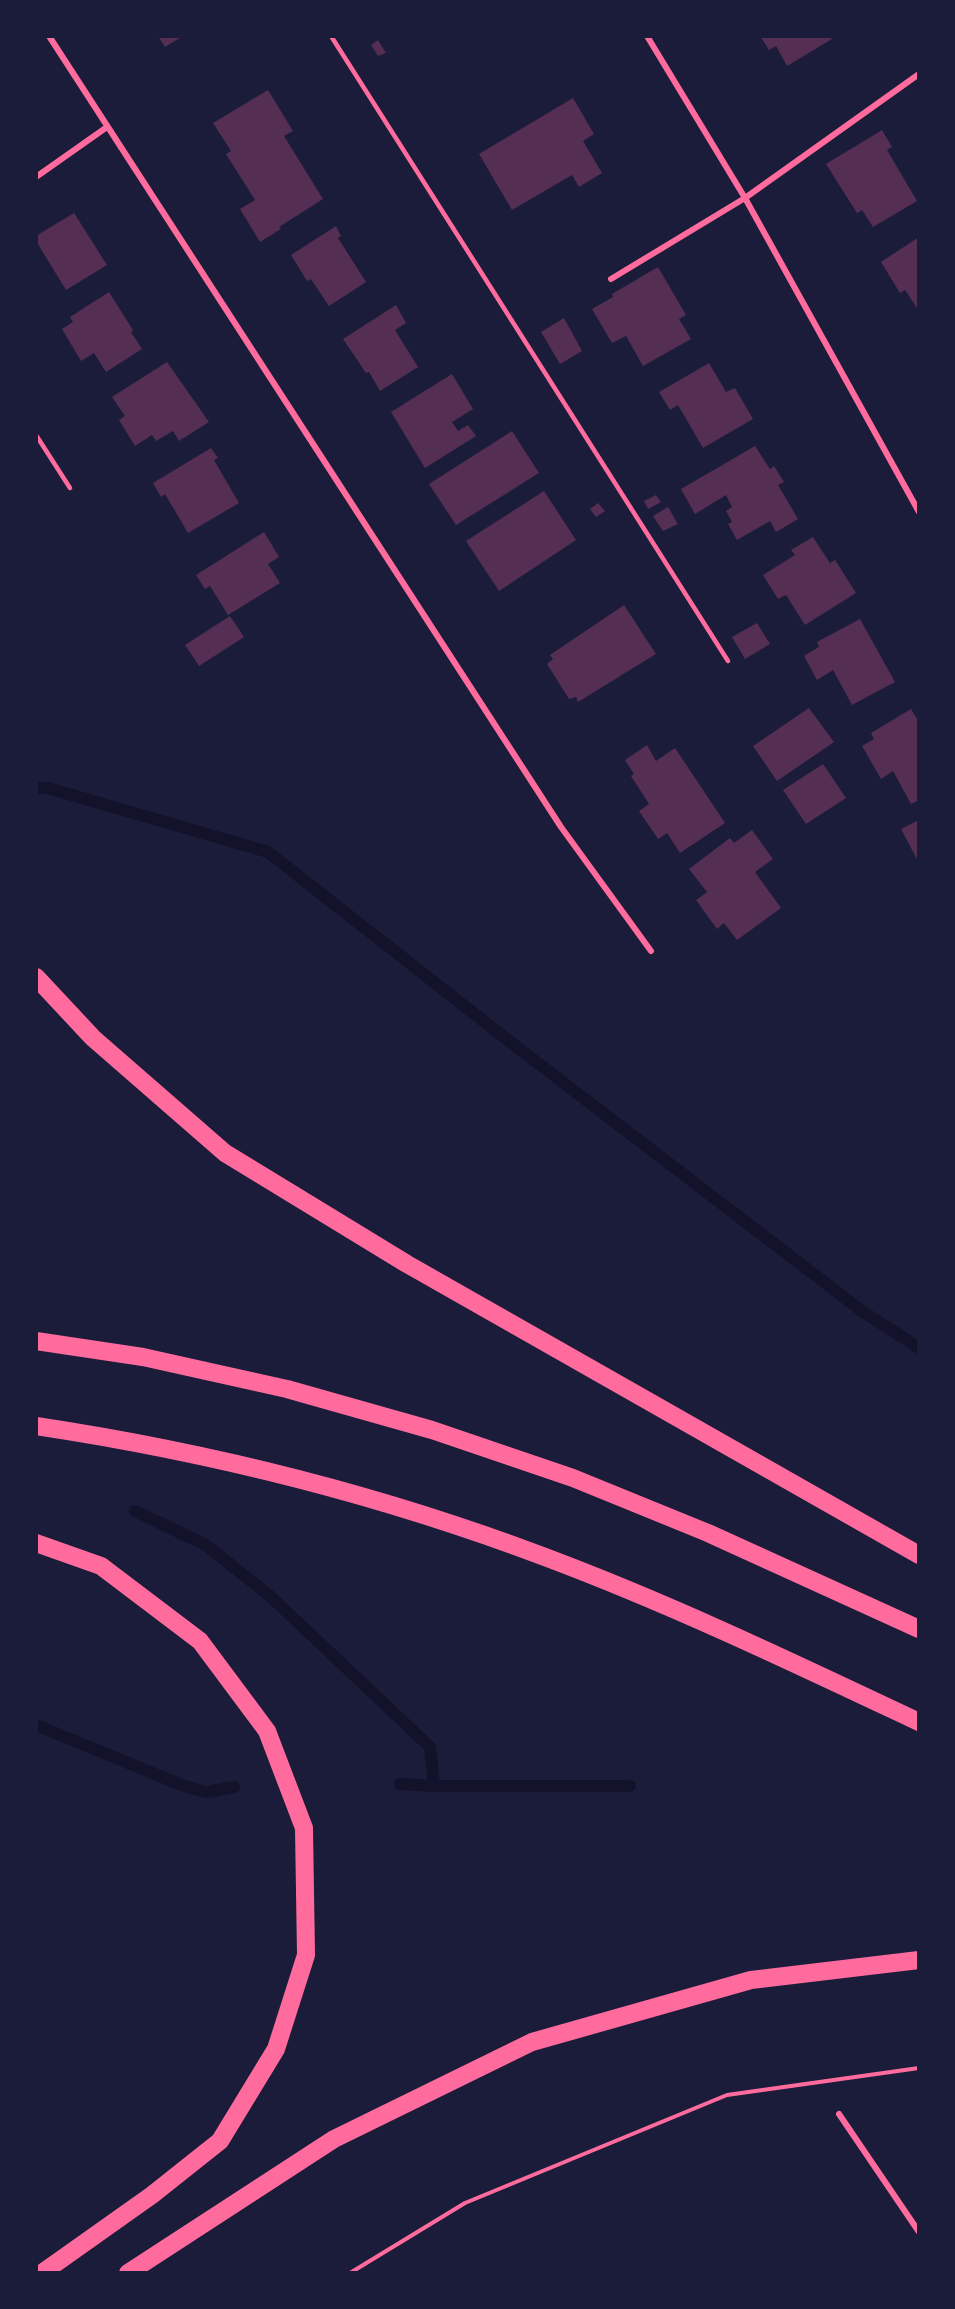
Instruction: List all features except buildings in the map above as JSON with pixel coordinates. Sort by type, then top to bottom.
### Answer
[{"type":"highway","points":[[36,977],[93,1038],[225,1153],[407,1263],[919,1555]]},
{"type":"highway","points":[[36,1341],[143,1357],[276,1387],[432,1430],[594,1486],[708,1533],[919,1629]]},
{"type":"highway","points":[[36,1426],[128,1440],[256,1468],[407,1511],[544,1557],[676,1610],[919,1722]]},
{"type":"highway","points":[[36,1543],[101,1566],[200,1641],[267,1731],[304,1828],[306,1955],[276,2049],[219,2141],[152,2195],[42,2273]]},
{"type":"highway","points":[[128,2273],[334,2139],[532,2042],[751,1980],[919,1960]]},
{"type":"street","points":[[49,36],[561,827],[651,951]]},
{"type":"street","points":[[647,36],[745,198],[919,512]]},
{"type":"street","points":[[611,279],[745,198],[919,74]]},
{"type":"street","points":[[36,177],[107,127]]},
{"type":"street","points":[[839,2114],[919,2232]]},
{"type":"lane","points":[[331,36],[728,661]]},
{"type":"lane","points":[[36,435],[70,488]]},
{"type":"path","points":[[350,2273],[465,2203],[727,2096],[919,2068]]},
{"type":"waterway","points":[[36,788],[48,788],[268,852],[509,1041],[862,1311],[919,1348]]},
{"type":"waterway","points":[[135,1511],[206,1545],[270,1596],[430,1747],[434,1786],[400,1784]]},
{"type":"waterway","points":[[36,1725],[184,1786],[206,1792],[234,1787]]},
{"type":"waterway","points":[[434,1786],[630,1786]]}]
